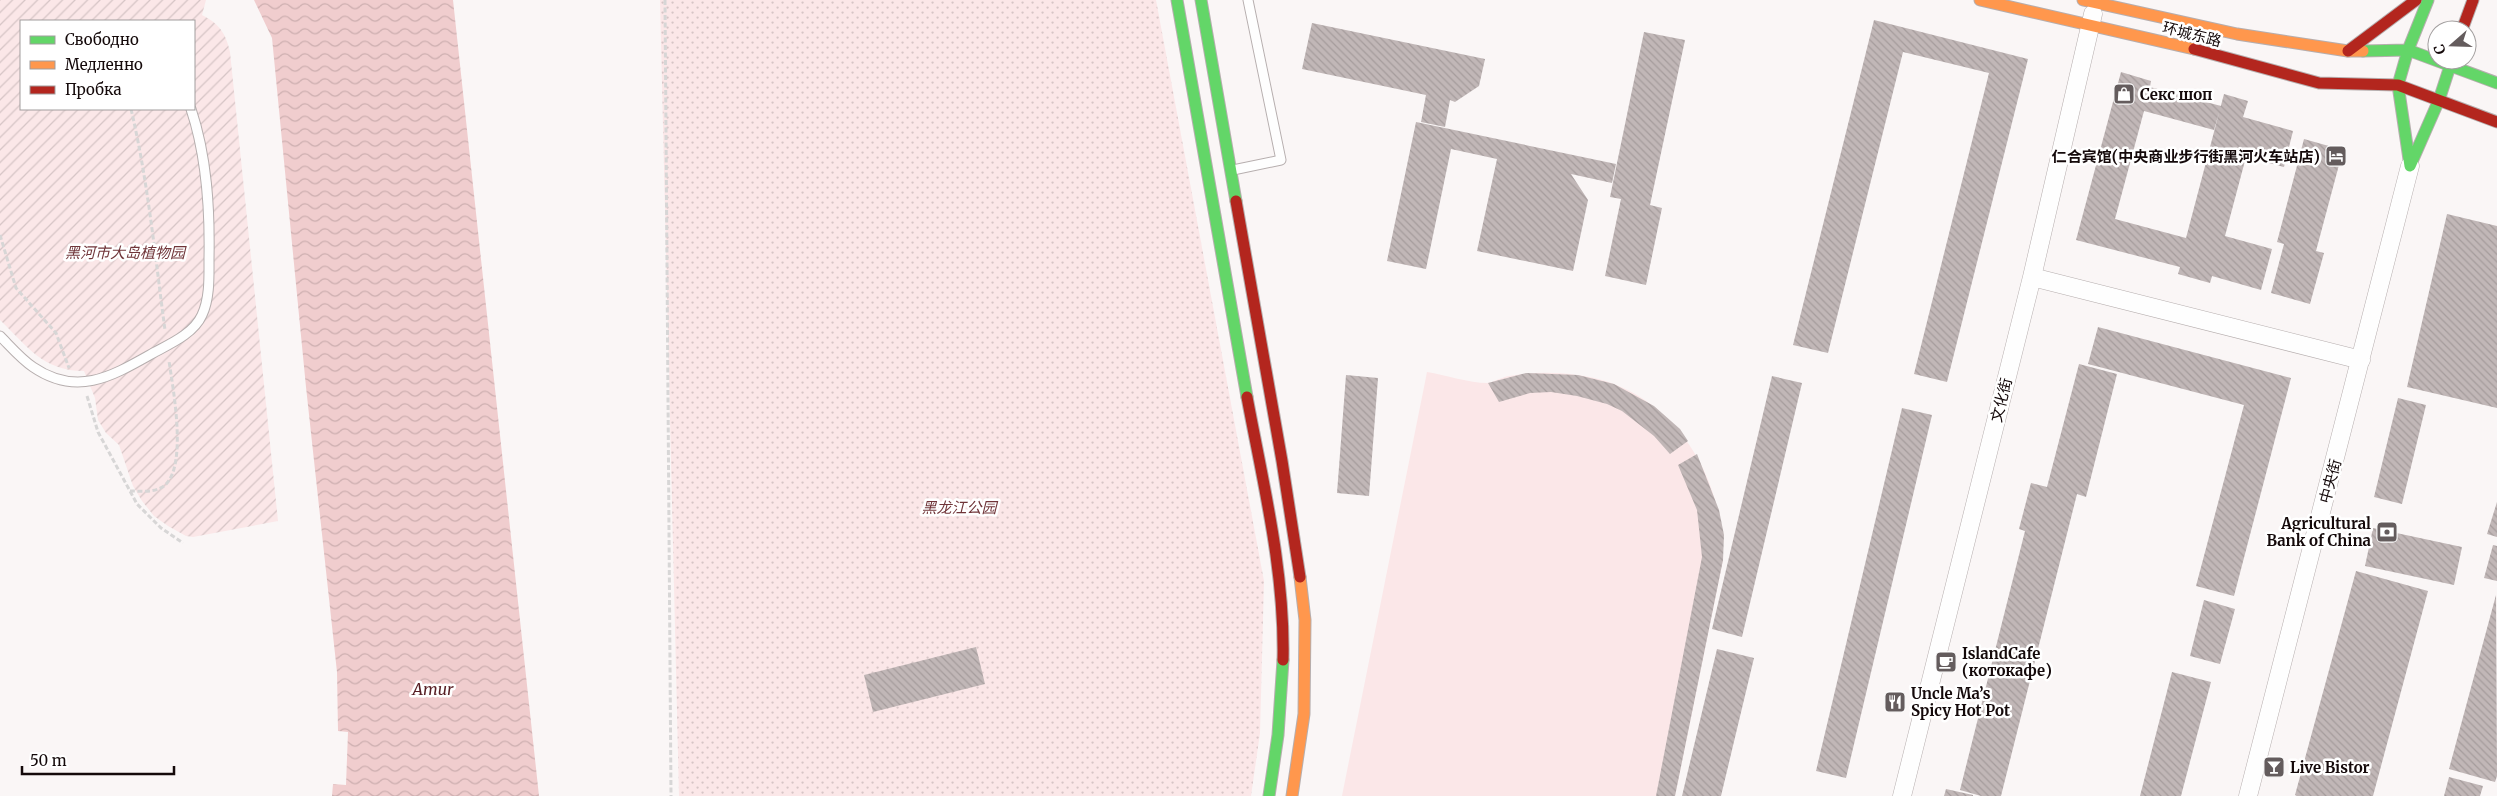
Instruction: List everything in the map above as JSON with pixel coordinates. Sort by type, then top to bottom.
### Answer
[{"type":"street","points":[[1177,0],[1276,559],[1283,631],[1280,710],[1273,777],[1269,796]]},
{"type":"street","points":[[1201,0],[1284,470],[1305,620],[1304,714],[1292,796]]},
{"type":"street","name":"环城东路","points":[[1980,0],[2194,49],[2319,83],[2398,85],[2497,122]]},
{"type":"street","points":[[2348,51],[2416,0]]},
{"type":"street","points":[[2410,166],[2398,85],[2408,50],[2428,0]]},
{"type":"street","points":[[2466,20],[2473,0]]},
{"type":"street","name":"环城东路","points":[[2089,1],[2237,34],[2348,51],[2408,50]]},
{"type":"street","name":"文化街","points":[[1902,796],[2032,277],[2090,25],[2089,1]]},
{"type":"street","points":[[2408,50],[2427,56]]},
{"type":"street","points":[[2410,166],[2439,100],[2449,70]]},
{"type":"street","points":[[2467,70],[2497,83]]},
{"type":"street","name":"中央街","points":[[2248,796],[2410,166]]},
{"type":"street","points":[[2032,277],[2361,360]]},
{"type":"lane","points":[[1230,171],[1281,160],[1248,0]]},
{"type":"lane","points":[[0,336],[31,366],[62,380],[84,383],[116,374],[180,339],[202,315],[209,285],[210,218],[205,167],[198,128],[191,110]]},
{"type":"path","points":[[665,0],[671,796]]},
{"type":"path","points":[[130,491],[155,490],[164,486],[172,477],[176,465],[174,400],[156,247],[140,148],[131,110]]},
{"type":"path","points":[[0,235],[16,288],[56,333],[74,383]]},
{"type":"path","points":[[84,383],[98,432],[137,504],[161,528],[182,544]]},
{"type":"green space","name":"黑河市大岛植物园","points":[[0,0],[206,0],[202,15],[218,26],[230,52],[278,521],[193,537],[186,536],[168,526],[154,516],[133,486],[119,445],[106,433],[98,420],[95,398],[84,371],[58,367],[37,356],[0,320]]},
{"type":"green space","name":"黑龙江公园","points":[[660,0],[1156,0],[1264,581],[1260,733],[1251,796],[679,796]]},
{"type":"green space","points":[[1427,372],[1480,383],[1487,383],[1509,376],[1560,373],[1610,383],[1639,396],[1664,415],[1685,439],[1702,466],[1714,496],[1721,528],[1723,560],[1675,796],[1342,796]]},
{"type":"water","name":"Amur","points":[[254,0],[453,0],[539,796],[332,796],[333,784],[346,785],[348,732],[338,731],[337,672],[306,387],[272,38]]},
{"type":"building","points":[[1874,20],[2028,59],[1947,382],[1914,374],[1989,73],[1903,52],[1828,353],[1793,345]]},
{"type":"building","points":[[1312,23],[1485,59],[1479,86],[1455,102],[1450,100],[1445,127],[1421,122],[1426,95],[1302,69]]},
{"type":"building","points":[[1644,32],[1685,40],[1650,205],[1662,208],[1646,285],[1605,276],[1621,199],[1610,197]]},
{"type":"building","points":[[2121,72],[2151,81],[2150,87],[2221,106],[2224,94],[2248,101],[2243,117],[2293,131],[2284,167],[2246,157],[2225,236],[2272,249],[2261,290],[2212,276],[2210,283],[2178,274],[2180,267],[2076,240]],"holes":[[[2144,111],[2214,130],[2219,112],[2186,238],[2115,219]]]},
{"type":"building","points":[[1416,122],[1616,164],[1612,183],[1571,174],[1588,200],[1573,271],[1477,251],[1497,159],[1451,149],[1426,269],[1387,261]]},
{"type":"building","points":[[2304,139],[2343,150],[2316,251],[2324,253],[2310,304],[2271,293],[2284,244],[2277,242]]},
{"type":"building","points":[[2447,214],[2497,226],[2497,408],[2407,387]]},
{"type":"building","points":[[2098,327],[2291,378],[2234,596],[2196,586],[2244,405],[2088,364]]},
{"type":"building","points":[[2079,364],[2117,374],[2086,497],[2077,494],[2001,796],[1981,796],[1960,790],[2025,531],[2019,529],[2031,483],[2047,487]]},
{"type":"building","points":[[1526,373],[1578,375],[1614,384],[1654,406],[1680,429],[1688,441],[1670,454],[1654,436],[1622,411],[1607,404],[1577,396],[1551,392],[1530,393],[1499,402],[1488,383]]},
{"type":"building","points":[[1346,375],[1378,378],[1369,496],[1337,493]]},
{"type":"building","points":[[1772,376],[1802,383],[1742,637],[1712,629]]},
{"type":"building","points":[[2398,398],[2426,405],[2402,504],[2374,497]]},
{"type":"building","points":[[1902,408],[1932,415],[1846,778],[1816,771]]},
{"type":"building","points":[[1697,454],[1719,510],[1724,535],[1723,560],[1675,796],[1656,796],[1702,557],[1697,510],[1678,465]]},
{"type":"building","points":[[2497,502],[2497,537],[2487,534]]},
{"type":"building","points":[[2373,528],[2462,547],[2454,585],[2365,566]]},
{"type":"building","points":[[2493,545],[2497,546],[2497,581],[2484,578]]},
{"type":"building","points":[[2356,571],[2428,591],[2373,796],[2297,796],[2295,795]]},
{"type":"building","points":[[2496,595],[2497,776],[2495,782],[2449,769]]},
{"type":"building","points":[[2204,600],[2235,609],[2220,664],[2190,656]]},
{"type":"building","points":[[976,647],[985,684],[873,712],[864,675]]},
{"type":"building","points":[[1717,649],[1754,658],[1721,796],[1682,796]]},
{"type":"building","points":[[2172,672],[2211,682],[2181,796],[2140,796]]},
{"type":"building","points":[[2449,777],[2483,786],[2480,796],[2444,796]]},
{"type":"building","points":[[1946,789],[1973,795],[1973,796],[1944,796]]},
{"type":"traffic: fast","points":[[1177,0],[1247,397]]},
{"type":"traffic: fast","points":[[1201,0],[1236,201]]},
{"type":"traffic: fast","points":[[2428,0],[2408,50],[2398,85],[2410,166],[2439,100],[2449,70]]},
{"type":"traffic: fast","points":[[2363,51],[2408,50],[2497,83]]},
{"type":"traffic: fast","points":[[1269,796],[1278,735],[1283,660]]},
{"type":"traffic: slow","points":[[1980,0],[2194,49]]},
{"type":"traffic: slow","points":[[2083,0],[2237,34],[2348,51],[2363,51]]},
{"type":"traffic: slow","points":[[1292,796],[1304,714],[1305,620],[1300,577]]},
{"type":"traffic: jam","points":[[2348,51],[2416,0]]},
{"type":"traffic: jam","points":[[2466,20],[2473,0]]},
{"type":"traffic: jam","points":[[2194,49],[2319,83],[2398,85],[2497,122]]},
{"type":"traffic: jam","points":[[1236,201],[1282,461],[1300,577]]},
{"type":"traffic: jam","points":[[1247,397],[1277,560],[1283,627],[1283,660]]},
{"type":"place","name":"Секс шоп","points":[[2124,94]]},
{"type":"place","name":"仁合宾馆(中央商业步行街黑河火车站店)","points":[[2336,156]]},
{"type":"place","name":"Agricultural Bank of China","points":[[2387,532]]},
{"type":"place","name":"IslandCafe (котокафе)","points":[[1946,662]]},
{"type":"place","name":"Uncle Ma’s Spicy Hot Pot","points":[[1895,702]]},
{"type":"place","name":"Live Bistor","points":[[2274,767]]}]
